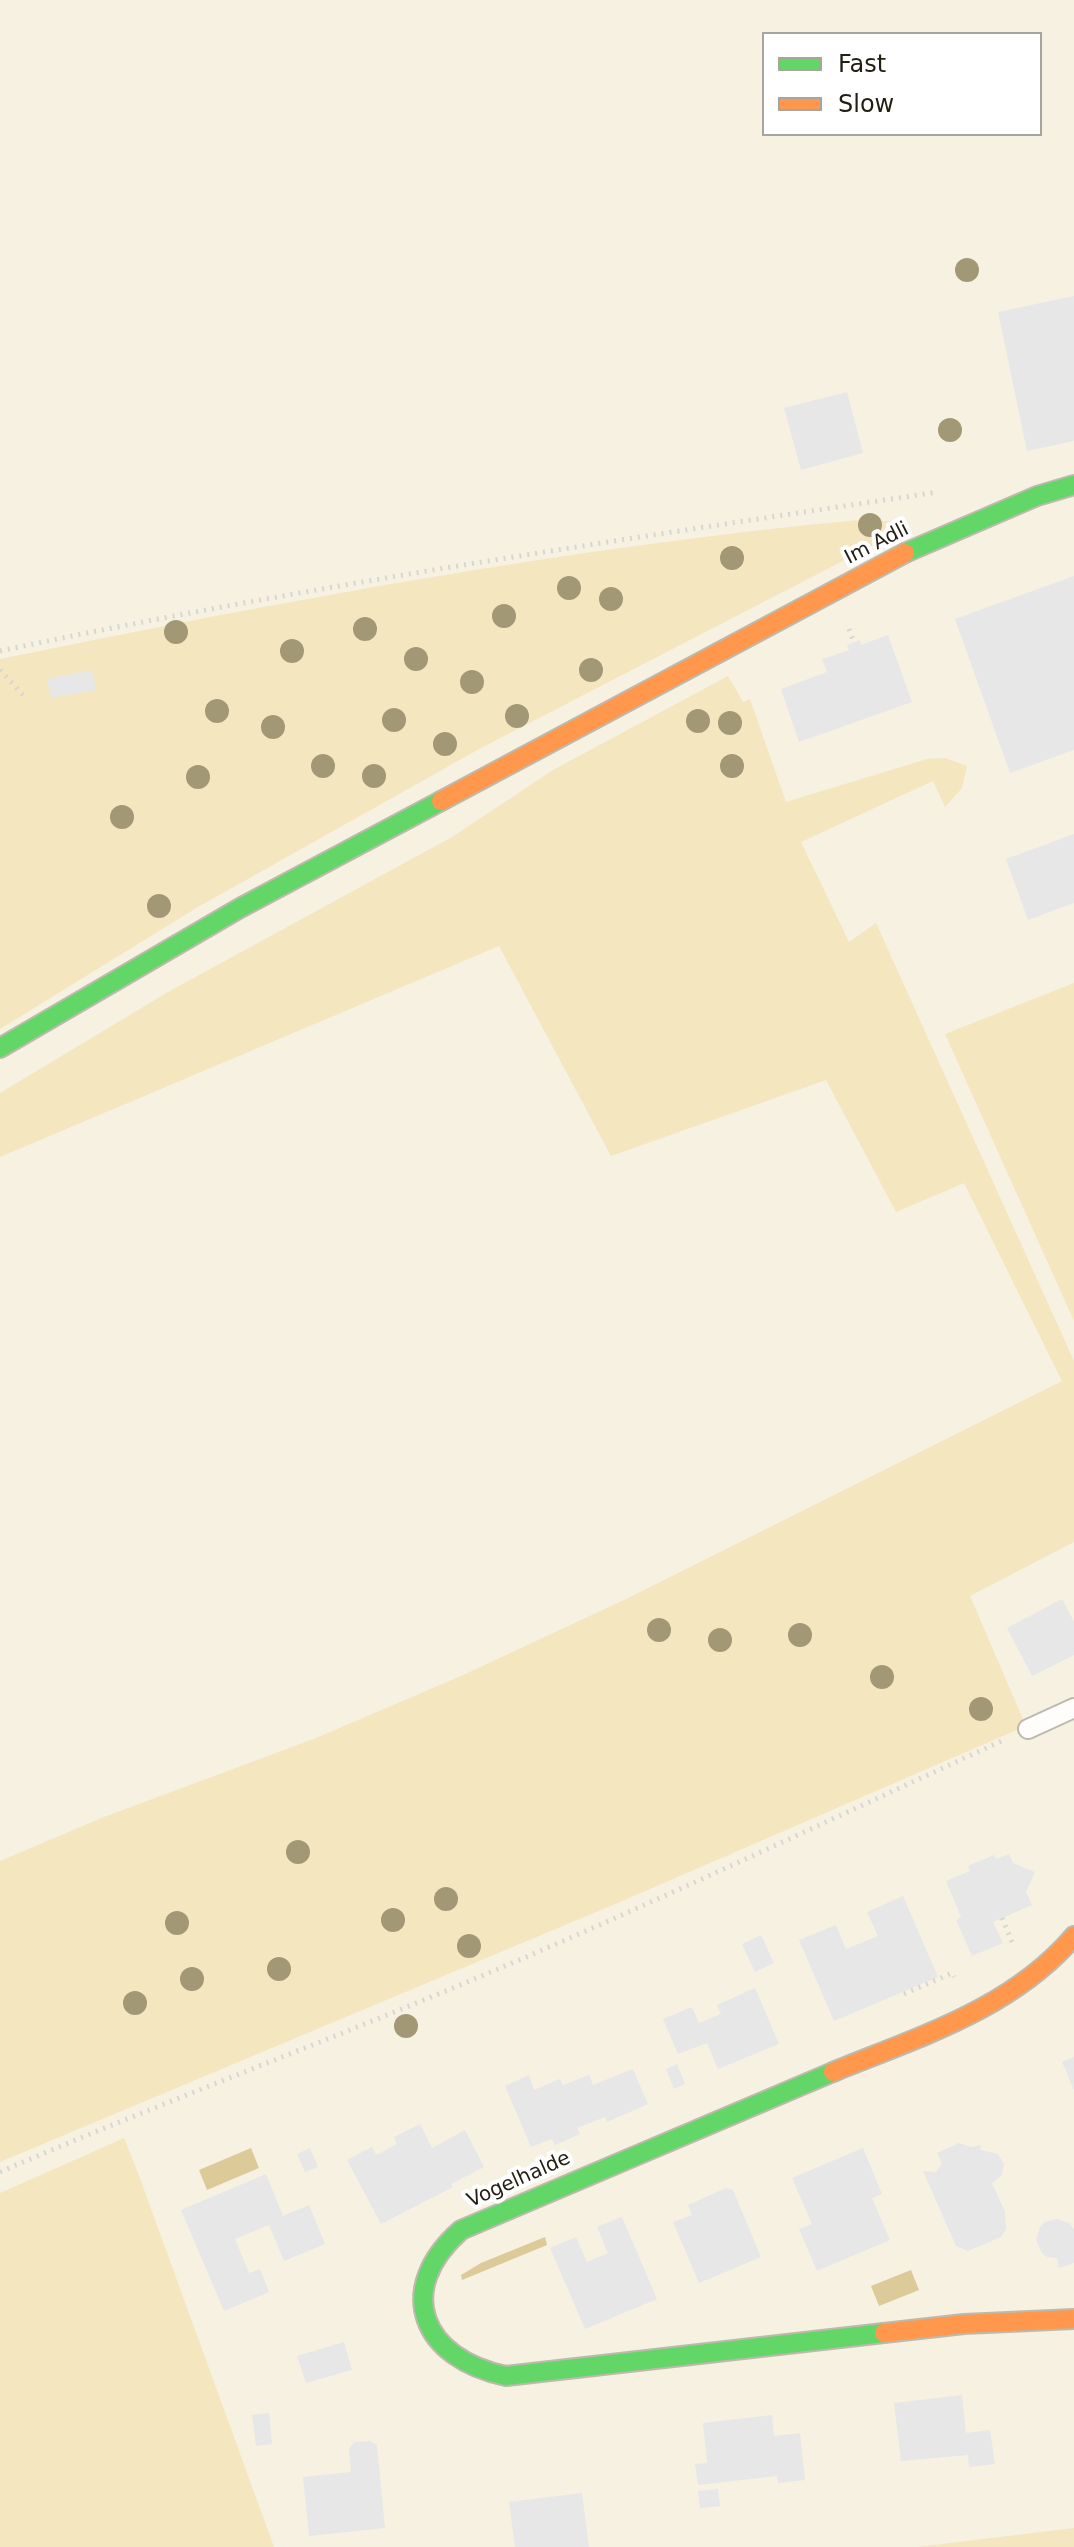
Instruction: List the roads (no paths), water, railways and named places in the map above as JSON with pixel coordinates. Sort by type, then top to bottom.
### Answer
[{"type":"street","name":"Im Adli","points":[[0,1048],[240,908],[904,554],[1037,496],[1074,485]]},
{"type":"street","name":"Vogelhalde","points":[[1074,1936],[1016,1990],[970,2015],[461,2230],[435,2258],[424,2287],[427,2321],[441,2347],[459,2362],[506,2376],[964,2324],[1074,2319]]},
{"type":"lane","points":[[1028,1729],[1074,1708]]}]
